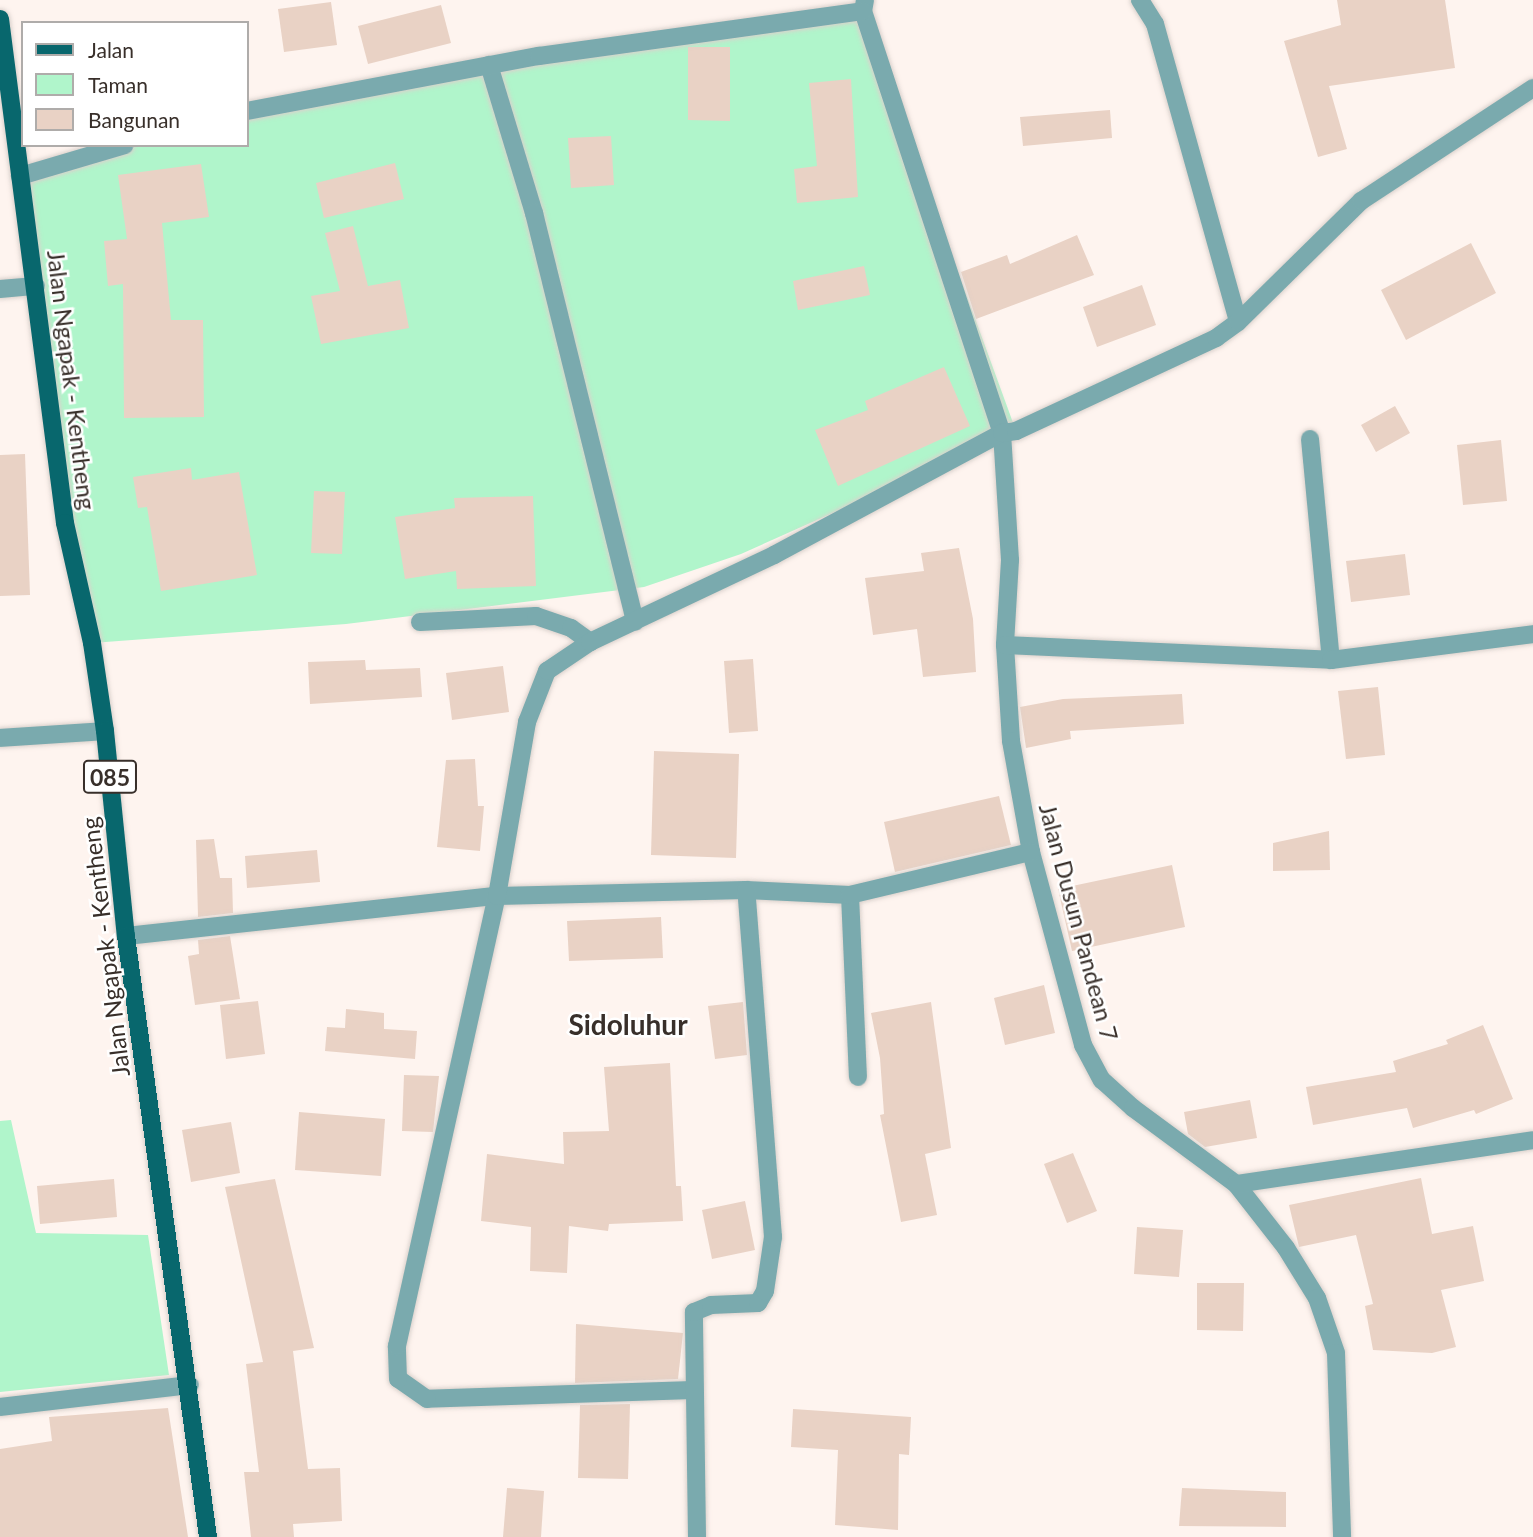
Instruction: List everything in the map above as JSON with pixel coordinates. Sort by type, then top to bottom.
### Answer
[{"type":"main road","name":"Jalan Ngapak - Kentheng","points":[[0,19],[65,523],[92,643],[105,732],[126,936],[190,1385],[208,1537]]},
{"type":"street","points":[[1140,0],[1155,24],[1238,322]]},
{"type":"street","points":[[248,111],[489,65],[864,5]]},
{"type":"street","name":"Jalan Dusun Pandean 7","points":[[864,5],[1002,433],[1010,560],[1005,645],[1012,741],[1031,852],[1083,1045],[1102,1080],[1133,1108],[1237,1184],[1286,1248],[1317,1298],[1336,1353],[1342,1537]]},
{"type":"street","points":[[489,65],[534,214],[635,622]]},
{"type":"street","points":[[693,1390],[427,1399],[398,1379],[397,1346],[497,895],[527,722],[547,671],[590,642],[774,555],[1002,433],[1016,431],[1216,338],[1238,322],[1362,201],[1533,88]]},
{"type":"street","points":[[20,176],[118,147]]},
{"type":"street","points":[[0,289],[36,286]]},
{"type":"street","points":[[1310,439],[1331,660]]},
{"type":"street","points":[[421,622],[536,616],[571,628],[590,642]]},
{"type":"street","points":[[1005,645],[1331,660],[1533,634]]},
{"type":"street","points":[[0,738],[105,732]]},
{"type":"street","points":[[126,936],[497,895],[746,890],[850,895],[1031,852]]},
{"type":"street","points":[[697,1537],[694,1312],[711,1305],[758,1303],[765,1292],[774,1237],[746,890]]},
{"type":"street","points":[[850,895],[858,1077]]},
{"type":"street","points":[[1237,1184],[1533,1140]]},
{"type":"street","points":[[0,1407],[190,1385]]},
{"type":"green space","points":[[863,11],[1016,431],[741,554],[644,587],[346,624],[92,643],[20,176],[118,147],[248,147],[248,111]]},
{"type":"green space","points":[[11,1120],[36,1233],[148,1235],[169,1375],[0,1392],[0,1121]]},
{"type":"building","points":[[1337,0],[1445,0],[1455,68],[1329,86],[1347,149],[1318,157],[1284,41],[1341,25]]},
{"type":"building","points":[[331,2],[337,45],[284,52],[278,9]]},
{"type":"building","points":[[441,5],[451,43],[368,64],[358,26]]},
{"type":"building","points":[[688,47],[730,47],[730,121],[688,120]]},
{"type":"building","points":[[851,79],[858,197],[797,203],[794,169],[817,166],[809,83]]},
{"type":"building","points":[[1110,110],[1112,138],[1023,146],[1020,117]]},
{"type":"building","points":[[611,136],[614,185],[571,188],[568,138]]},
{"type":"building","points":[[395,163],[404,199],[324,218],[316,183]]},
{"type":"building","points":[[201,164],[209,217],[162,223],[171,320],[203,320],[204,417],[124,418],[123,284],[108,286],[104,241],[127,239],[118,175]]},
{"type":"building","points":[[353,226],[368,286],[400,280],[409,328],[321,344],[311,296],[340,291],[325,233]]},
{"type":"building","points":[[1077,235],[1094,275],[976,319],[961,272],[1007,255],[1010,264]]},
{"type":"building","points":[[1471,243],[1496,293],[1406,340],[1381,290]]},
{"type":"building","points":[[864,266],[870,295],[798,310],[793,281]]},
{"type":"building","points":[[1142,285],[1156,325],[1097,347],[1083,307]]},
{"type":"building","points":[[944,367],[970,426],[838,486],[815,430],[868,410],[865,401]]},
{"type":"building","points":[[1395,406],[1410,433],[1376,452],[1361,425]]},
{"type":"building","points":[[1501,440],[1507,501],[1463,505],[1457,445]]},
{"type":"building","points":[[25,454],[30,595],[0,596],[0,455]]},
{"type":"building","points":[[191,468],[192,480],[239,472],[257,575],[161,591],[147,507],[138,508],[133,477]]},
{"type":"building","points":[[314,491],[345,492],[342,554],[311,553]]},
{"type":"building","points":[[533,496],[536,586],[457,589],[456,571],[405,579],[395,517],[455,508],[454,498]]},
{"type":"building","points":[[959,548],[973,619],[976,672],[923,677],[917,629],[873,635],[865,578],[924,571],[921,553]]},
{"type":"building","points":[[1405,554],[1410,595],[1351,602],[1346,561]]},
{"type":"building","points":[[753,659],[758,731],[729,733],[724,661]]},
{"type":"building","points":[[365,660],[366,670],[420,668],[422,697],[310,704],[308,662]]},
{"type":"building","points":[[503,666],[509,712],[452,720],[446,673]]},
{"type":"building","points":[[1378,687],[1385,755],[1346,759],[1338,691]]},
{"type":"building","points":[[1182,694],[1184,724],[1070,731],[1071,739],[1026,748],[1020,707],[1063,699]]},
{"type":"building","points":[[654,751],[739,754],[736,858],[651,855]]},
{"type":"building","points":[[475,759],[478,806],[484,806],[480,851],[437,847],[446,760]]},
{"type":"building","points":[[999,796],[1011,845],[895,872],[884,822]]},
{"type":"building","points":[[1329,831],[1330,870],[1273,871],[1273,843]]},
{"type":"building","points":[[214,839],[220,878],[232,878],[233,913],[198,917],[196,840]]},
{"type":"building","points":[[317,850],[320,882],[247,888],[245,856]]},
{"type":"building","points":[[1172,865],[1185,927],[1072,951],[1058,889]]},
{"type":"building","points":[[661,917],[663,958],[569,961],[567,921]]},
{"type":"building","points":[[230,936],[240,999],[195,1005],[188,956],[199,954],[198,940]]},
{"type":"building","points":[[1044,985],[1055,1033],[1005,1045],[994,998]]},
{"type":"building","points":[[258,1001],[265,1054],[226,1059],[220,1005]]},
{"type":"building","points":[[743,1002],[747,1055],[715,1059],[708,1006]]},
{"type":"building","points":[[931,1002],[951,1148],[925,1154],[937,1215],[901,1222],[880,1115],[884,1114],[880,1058],[871,1013]]},
{"type":"building","points":[[346,1009],[384,1013],[384,1029],[417,1031],[415,1059],[325,1051],[327,1027],[345,1028]]},
{"type":"building","points":[[1483,1025],[1513,1099],[1476,1114],[1474,1110],[1413,1128],[1407,1108],[1313,1125],[1306,1087],[1396,1072],[1393,1061],[1448,1044],[1446,1040]]},
{"type":"building","points":[[670,1063],[676,1186],[681,1186],[683,1221],[609,1224],[608,1231],[569,1226],[567,1273],[530,1271],[531,1227],[481,1221],[487,1154],[564,1164],[563,1132],[609,1131],[604,1067]]},
{"type":"building","points":[[404,1075],[439,1076],[433,1132],[402,1131]]},
{"type":"building","points":[[1250,1100],[1257,1138],[1205,1147],[1188,1134],[1184,1112]]},
{"type":"building","points":[[299,1112],[385,1119],[381,1176],[295,1170]]},
{"type":"building","points":[[231,1122],[240,1173],[191,1182],[182,1130]]},
{"type":"building","points":[[1073,1153],[1097,1211],[1067,1223],[1044,1164]]},
{"type":"building","points":[[1421,1178],[1432,1234],[1473,1226],[1484,1281],[1441,1290],[1456,1347],[1432,1353],[1373,1350],[1365,1306],[1373,1304],[1356,1235],[1299,1247],[1289,1205]]},
{"type":"building","points":[[114,1179],[117,1217],[40,1224],[37,1186]]},
{"type":"building","points":[[275,1179],[314,1348],[293,1351],[308,1469],[340,1468],[342,1521],[293,1524],[294,1537],[251,1537],[244,1472],[259,1472],[246,1364],[263,1362],[225,1187]]},
{"type":"building","points":[[745,1201],[755,1250],[712,1259],[702,1210]]},
{"type":"building","points":[[1137,1227],[1183,1230],[1179,1277],[1134,1274]]},
{"type":"building","points":[[1197,1283],[1244,1283],[1243,1331],[1197,1330]]},
{"type":"building","points":[[576,1324],[683,1333],[678,1379],[575,1383]]},
{"type":"building","points":[[630,1404],[628,1479],[578,1478],[580,1405]]},
{"type":"building","points":[[168,1408],[188,1537],[0,1537],[0,1449],[52,1441],[49,1417]]},
{"type":"building","points":[[793,1409],[911,1417],[909,1455],[899,1454],[898,1530],[835,1525],[838,1450],[791,1447]]},
{"type":"building","points":[[507,1488],[544,1491],[541,1537],[503,1537]]},
{"type":"building","points":[[1182,1488],[1286,1492],[1286,1527],[1179,1526]]},
{"type":"district","name":"Sidoluhur","points":[[628,1024]]}]
